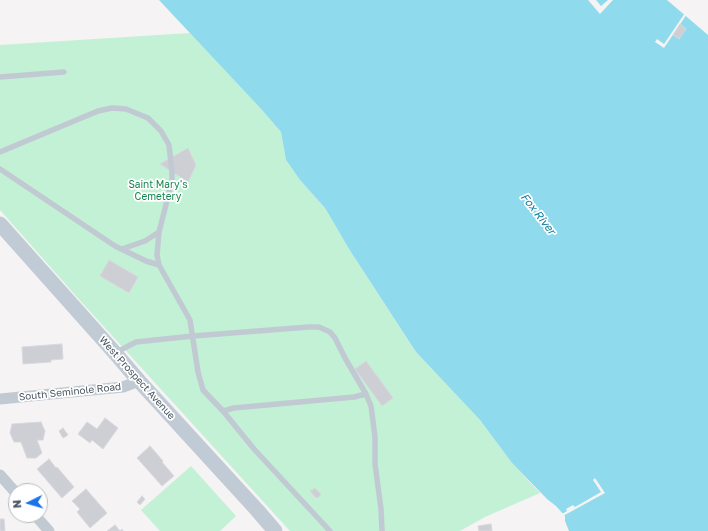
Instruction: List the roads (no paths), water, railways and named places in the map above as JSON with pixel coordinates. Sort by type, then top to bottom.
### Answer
[{"type":"main road","name":"West Prospect Avenue","points":[[3,230],[275,531]]},
{"type":"street","name":"South Seminole Road","points":[[0,399],[123,387],[139,381]]},
{"type":"street","points":[[0,475],[8,484]]},
{"type":"street","points":[[42,523],[49,531]]},
{"type":"lane","points":[[0,77],[64,72]]},
{"type":"lane","points":[[0,152],[98,111],[112,108],[126,108],[148,118],[161,131],[169,145],[172,165],[172,181],[159,232],[157,255],[159,265],[190,320],[198,372],[203,390],[223,411],[254,449],[330,531]]},
{"type":"lane","points":[[0,169],[115,246],[146,261],[159,265]]},
{"type":"lane","points":[[122,249],[145,241],[159,232]]},
{"type":"lane","points":[[115,353],[136,342],[193,336],[319,327],[330,332],[335,338],[371,406],[375,437],[375,464],[381,509],[382,531]]},
{"type":"lane","points":[[223,411],[234,408],[354,397],[366,394]]},
{"type":"water","name":"Fox River","points":[[159,0],[667,0],[708,35],[708,531],[569,531],[565,521],[565,516],[512,463],[480,420],[416,352],[349,249],[325,208],[300,180],[286,160],[281,132]]},
{"type":"park label","name":"Saint Mary's Cemetery","points":[[158,190]]}]
